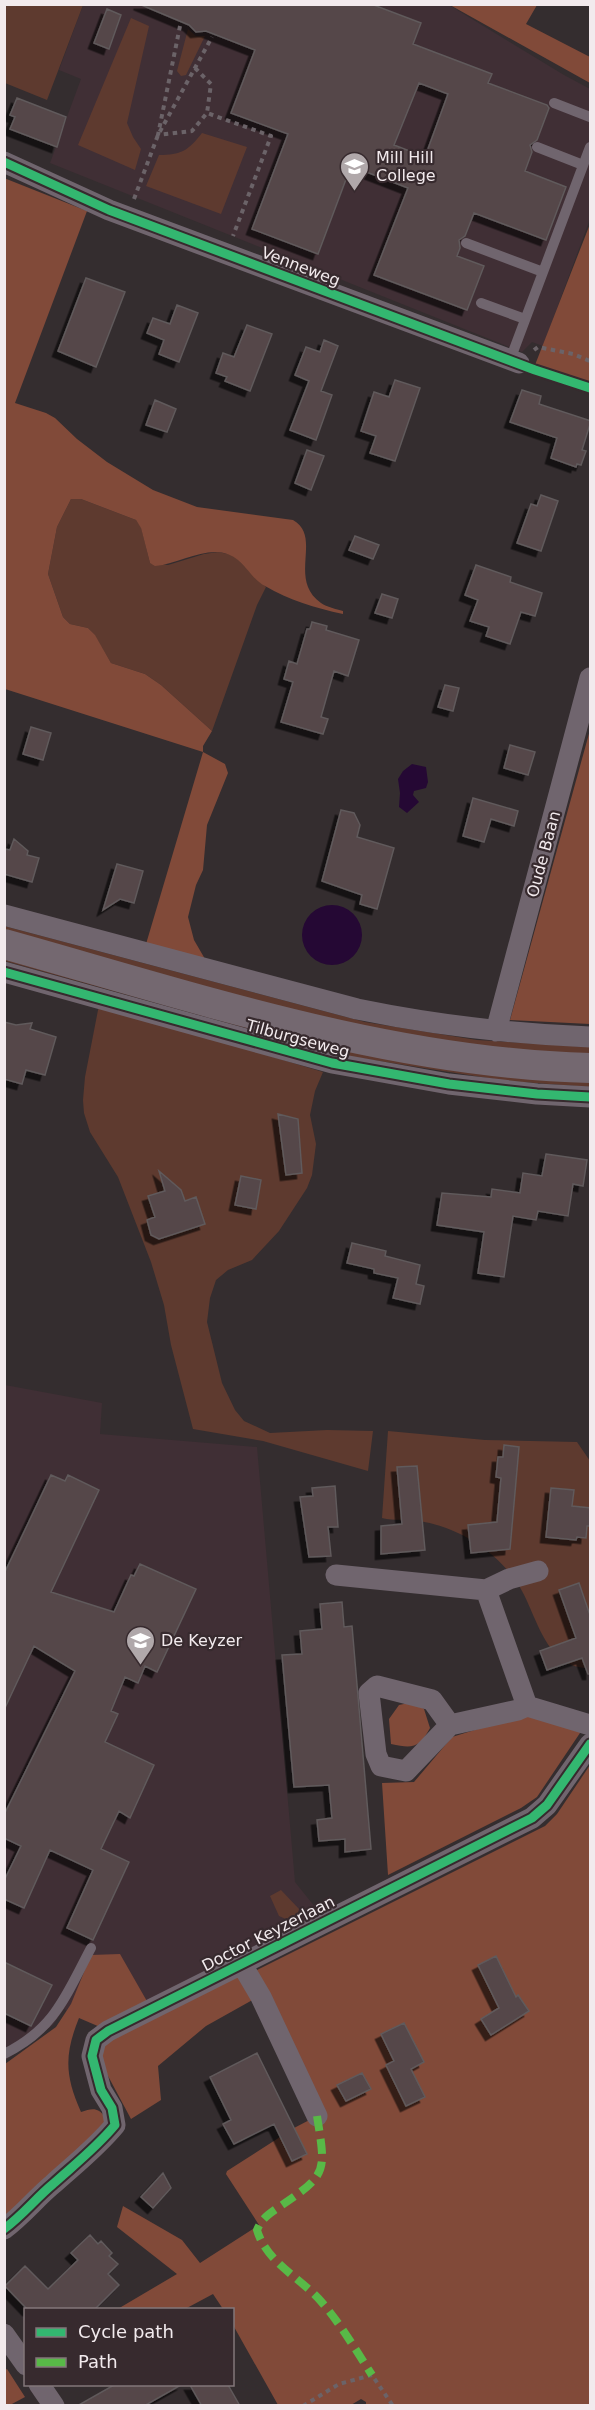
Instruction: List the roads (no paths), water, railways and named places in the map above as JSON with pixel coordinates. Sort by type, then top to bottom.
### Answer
[{"type":"street","name":"Venneweg","points":[[4,162],[127,216],[515,361]]},
{"type":"street","name":"Oude Baan","points":[[496,1031],[591,678]]},
{"type":"street","points":[[4,915],[357,1009],[412,1020],[496,1031],[591,1036]]},
{"type":"street","name":"Tilburgseweg","points":[[4,944],[289,1022],[385,1045],[481,1061],[591,1068]]},
{"type":"street","name":"Tilburgseweg","points":[[4,972],[332,1063],[449,1084],[537,1095],[591,1097]]},
{"type":"street","points":[[336,1575],[486,1590],[508,1579],[538,1571]]},
{"type":"street","points":[[486,1590],[526,1706]]},
{"type":"street","points":[[450,1725],[518,1710],[526,1706],[591,1725]]},
{"type":"street","name":"Doctor Keyzerlaan","points":[[4,2229],[95,2147],[115,2125],[112,2108],[101,2090],[92,2056],[96,2040],[108,2031],[241,1963],[532,1818],[547,1805],[591,1744]]},
{"type":"street","name":"Doctor Keyzerlaan","points":[[241,1963],[261,1997],[317,2116]]},
{"type":"street","points":[[4,2334],[24,2362]]},
{"type":"street","points":[[40,2386],[54,2406]]},
{"type":"lane","points":[[554,103],[591,117]]},
{"type":"lane","points":[[537,147],[584,165]]},
{"type":"lane","points":[[515,361],[525,319],[591,147]]},
{"type":"lane","points":[[466,243],[543,272]]},
{"type":"lane","points":[[481,303],[525,319]]},
{"type":"lane","points":[[4,2054],[36,2035],[48,2023],[59,2008],[91,1948]]},
{"type":"place","name":"Mill Hill College","points":[[355,192]]},
{"type":"place","name":"De Keyzer","points":[[140,1666]]}]
